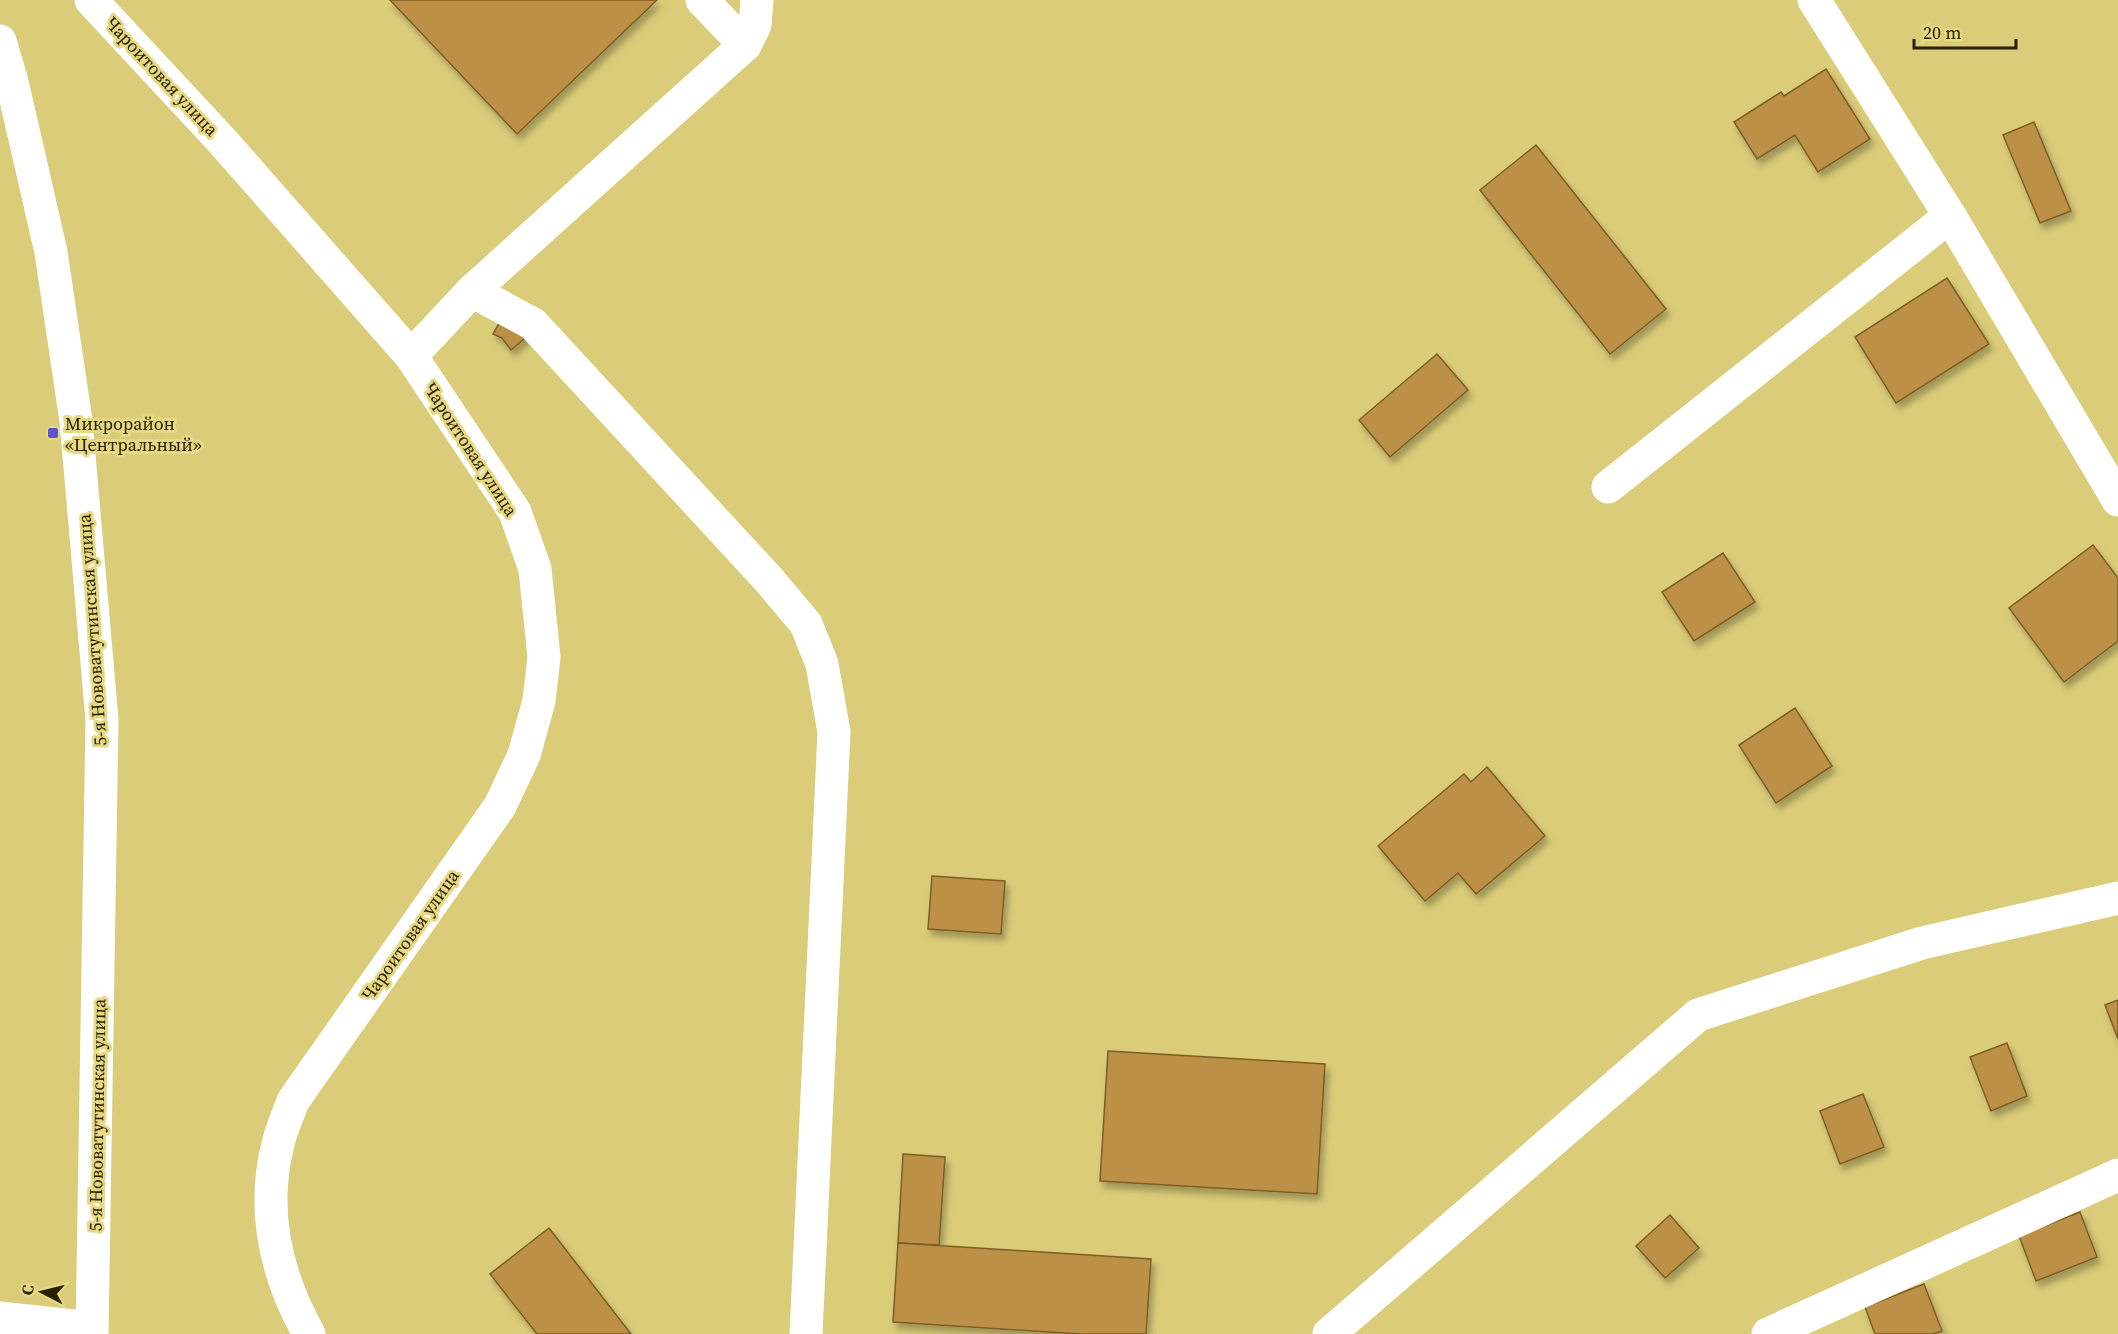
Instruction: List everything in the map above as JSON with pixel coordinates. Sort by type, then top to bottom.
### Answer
[{"type":"street","name":"Чароитовая улица","points":[[91,0],[223,142],[411,356],[515,512],[535,569],[544,657],[539,701],[524,755],[500,806],[293,1101],[278,1145],[270,1195],[272,1232],[278,1265],[309,1334]]},
{"type":"street","points":[[702,0],[744,45]]},
{"type":"street","points":[[411,356],[472,291],[744,45],[755,25],[757,0]]},
{"type":"street","points":[[1814,0],[1950,216],[2118,500]]},
{"type":"street","name":"5-я Нововатутинская улица","points":[[0,41],[12,82],[51,252],[75,421],[102,720],[92,1331]]},
{"type":"street","points":[[1608,487],[1950,216]]},
{"type":"street","points":[[472,291],[533,324],[770,581],[806,624],[822,664],[834,732],[806,1334]]},
{"type":"street","points":[[1329,1334],[1698,1015],[1922,943],[2118,898]]},
{"type":"street","points":[[1768,1334],[2118,1175]]},
{"type":"street","points":[[0,1318],[92,1331]]},
{"type":"building","points":[[390,0],[657,0],[517,134]]},
{"type":"building","points":[[1826,69],[1870,139],[1818,172],[1795,135],[1757,159],[1734,122],[1781,92],[1784,96]]},
{"type":"building","points":[[2034,122],[2071,211],[2040,223],[2003,135]]},
{"type":"building","points":[[1536,145],[1666,309],[1610,354],[1480,190]]},
{"type":"building","points":[[1947,278],[1989,344],[1896,403],[1855,337]]},
{"type":"building","points":[[506,311],[537,328],[511,350],[502,338],[493,334]]},
{"type":"building","points":[[1437,354],[1468,390],[1390,457],[1359,420]]},
{"type":"building","points":[[2093,545],[2118,578],[2118,641],[2064,682],[2009,608]]},
{"type":"building","points":[[1723,553],[1755,602],[1694,641],[1662,592]]},
{"type":"building","points":[[1795,708],[1832,766],[1776,803],[1739,745]]},
{"type":"building","points":[[1487,767],[1545,836],[1476,894],[1458,873],[1425,901],[1378,846],[1464,774],[1471,782]]},
{"type":"building","points":[[932,876],[1005,881],[1001,934],[928,929]]},
{"type":"building","points":[[2118,1000],[2118,1039],[2105,1005]]},
{"type":"building","points":[[2007,1043],[2027,1096],[1991,1111],[1970,1057]]},
{"type":"building","points":[[1108,1051],[1325,1064],[1317,1194],[1100,1181]]},
{"type":"building","points":[[1863,1094],[1884,1147],[1840,1164],[1820,1111]]},
{"type":"building","points":[[903,1154],[945,1157],[939,1245],[898,1243]]},
{"type":"building","points":[[2080,1212],[2097,1257],[2036,1281],[2019,1236]]},
{"type":"building","points":[[1670,1215],[1699,1248],[1665,1278],[1636,1246]]},
{"type":"building","points":[[549,1228],[631,1334],[537,1334],[490,1274]]},
{"type":"building","points":[[898,1243],[1151,1259],[1146,1334],[1081,1334],[893,1322]]},
{"type":"building","points":[[1924,1284],[1942,1331],[1933,1334],[1875,1334],[1865,1307]]},
{"type":"place","name":"Микрорайон «Центральный»","points":[[53,433]]}]
